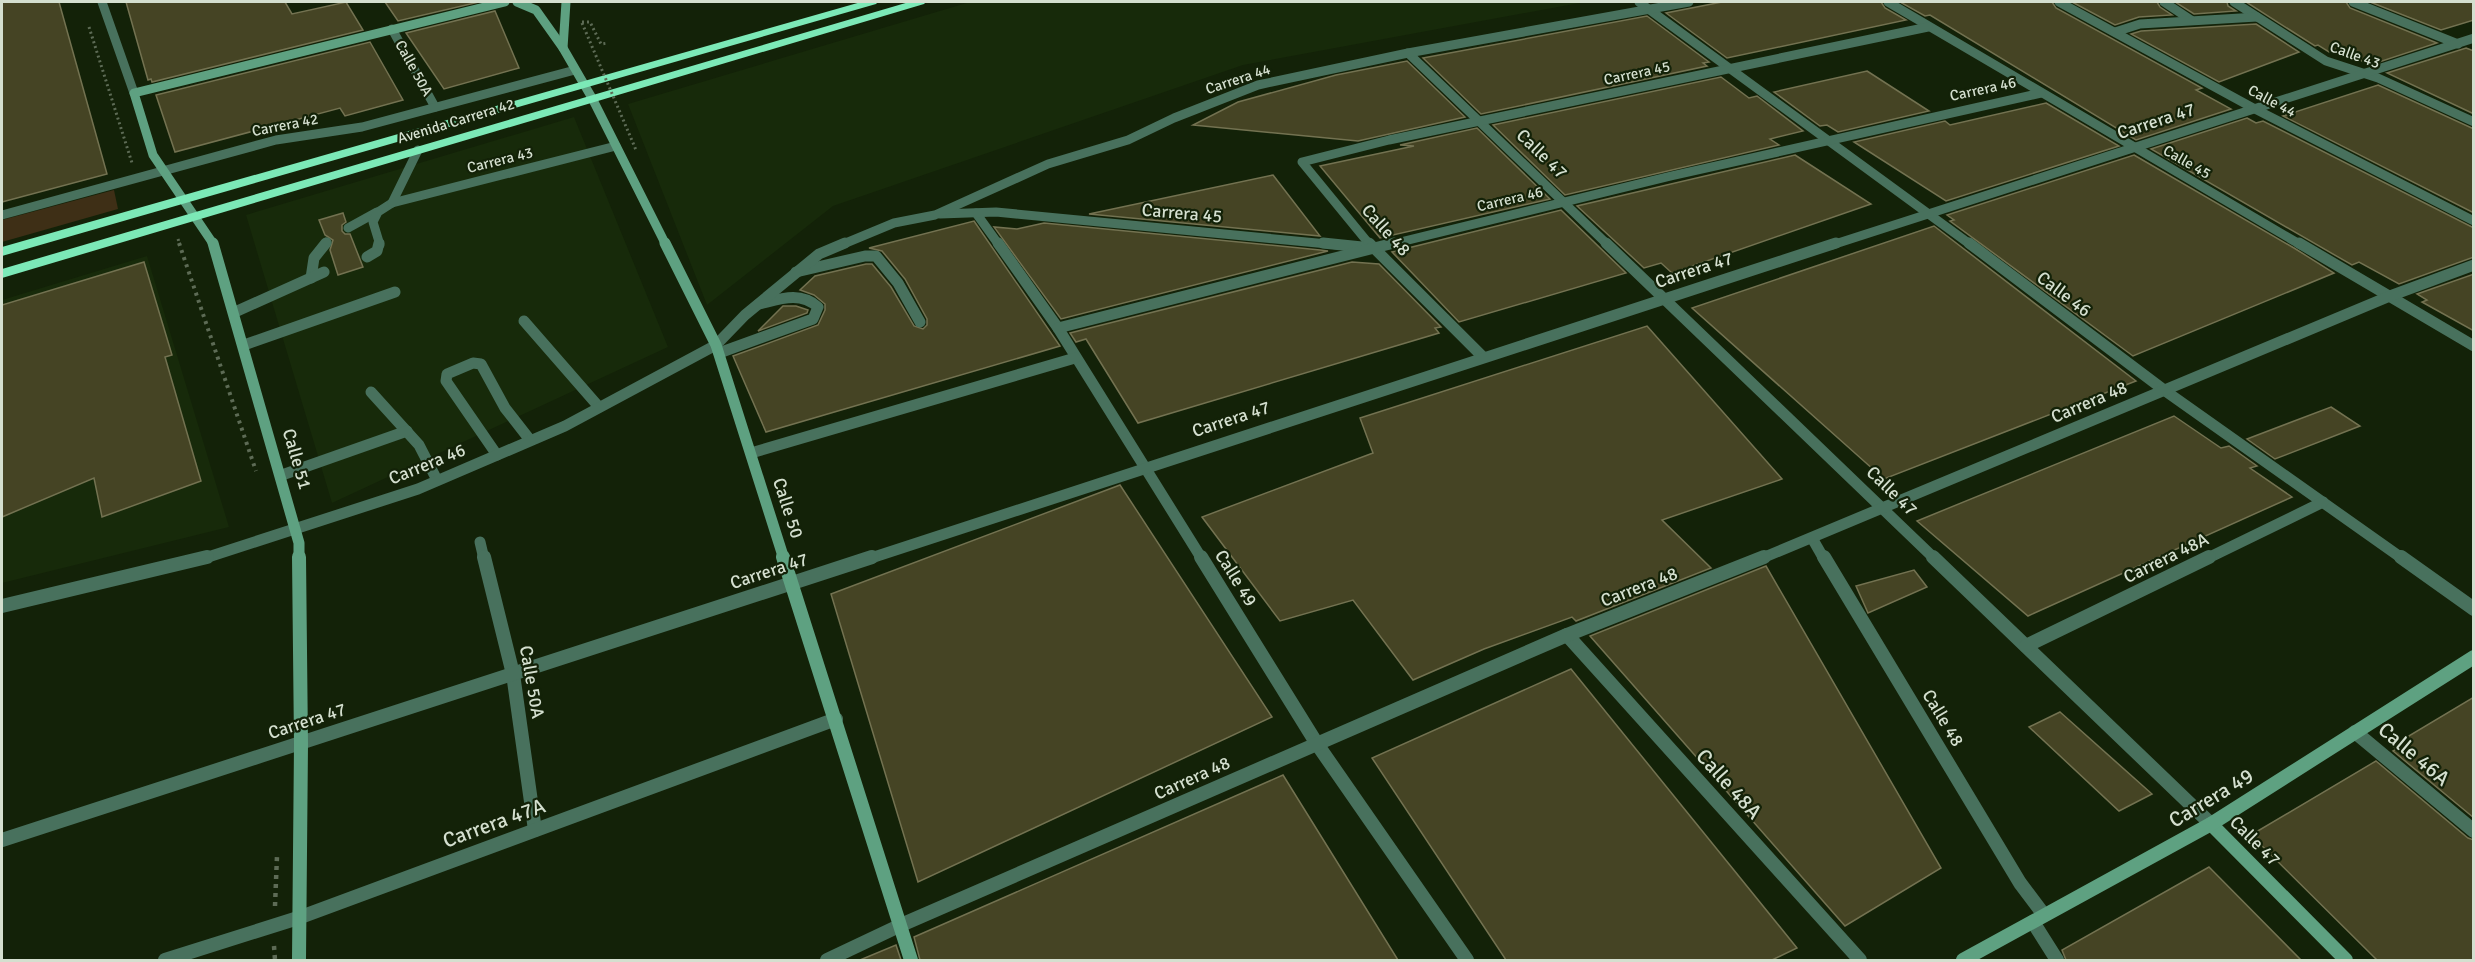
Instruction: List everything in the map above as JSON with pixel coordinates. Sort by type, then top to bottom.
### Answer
[{"type":"highway","name":"Avenida Carrera 42","points":[[2,252],[872,2]]},
{"type":"highway","name":"Avenida Carrera 42","points":[[2,274],[920,2]]},
{"type":"street","name":"Calle 51","points":[[102,2],[153,155],[218,253],[297,530],[301,744],[299,960]]},
{"type":"street","points":[[134,93],[505,2]]},
{"type":"street","name":"Calle 50","points":[[516,2],[526,3],[536,10],[563,48],[592,98],[717,349],[911,960]]},
{"type":"street","points":[[563,48],[566,2]]},
{"type":"street","name":"Calle 46","points":[[1639,2],[1930,214],[2164,390],[2474,609]]},
{"type":"street","name":"Carrera 44","points":[[819,254],[894,223],[935,215],[1048,164],[1128,140],[1257,85],[1408,53],[1689,2]]},
{"type":"street","name":"Calle 45","points":[[1888,2],[2474,346]]},
{"type":"street","name":"Calle 44","points":[[2059,2],[2255,109],[2474,221]]},
{"type":"street","points":[[2164,2],[2192,20]]},
{"type":"street","name":"Calle 43","points":[[2234,2],[2326,61],[2364,73],[2474,122]]},
{"type":"street","points":[[2353,2],[2468,42]]},
{"type":"street","points":[[2115,32],[2140,24],[2258,17]]},
{"type":"street","name":"Carrera 45","points":[[1352,149],[1928,27]]},
{"type":"street","name":"Calle 50A","points":[[392,29],[435,107]]},
{"type":"street","name":"Carrera 47","points":[[2,840],[1483,357],[2364,73],[2468,42]]},
{"type":"street","name":"Calle 47","points":[[1408,53],[2026,646],[2211,825],[2346,960]]},
{"type":"street","name":"Carrera 42","points":[[2,215],[276,140],[362,127],[575,70]]},
{"type":"street","name":"Carrera 46","points":[[1058,328],[1372,248],[1828,140],[2041,93]]},
{"type":"street","name":"Carrera 43","points":[[392,203],[616,146]]},
{"type":"street","name":"Calle 48","points":[[1352,149],[1302,162],[1372,248],[1483,357]]},
{"type":"street","points":[[348,228],[392,203],[418,150]]},
{"type":"street","points":[[367,257],[380,245],[373,222],[378,212]]},
{"type":"street","name":"Carrera 45","points":[[935,215],[976,213],[1025,215],[1372,248]]},
{"type":"street","name":"Calle 49","points":[[976,213],[1058,328],[1317,744],[1467,960]]},
{"type":"street","points":[[311,278],[312,260],[317,251],[327,242]]},
{"type":"street","name":"Carrera 46","points":[[2,606],[198,560],[297,530],[437,480],[497,455],[717,349],[759,304],[819,254]]},
{"type":"street","points":[[796,273],[865,256],[876,256],[898,283],[920,322]]},
{"type":"street","name":"Carrera 48","points":[[826,960],[901,925],[1567,635],[1812,538],[2390,296],[2474,265]]},
{"type":"street","points":[[235,312],[324,272]]},
{"type":"street","points":[[244,345],[395,292]]},
{"type":"street","points":[[717,349],[813,319],[818,307],[810,298],[797,296],[759,304]]},
{"type":"street","points":[[525,321],[599,407]]},
{"type":"street","points":[[751,453],[1075,358]]},
{"type":"street","points":[[497,455],[446,381],[447,374],[473,363],[481,364],[505,408],[530,440]]},
{"type":"street","points":[[371,392],[419,445],[437,480]]},
{"type":"street","points":[[282,475],[407,431]]},
{"type":"street","name":"Carrera 48A","points":[[2026,646],[2323,502]]},
{"type":"street","name":"Calle 48","points":[[1812,538],[2019,883],[2057,960]]},
{"type":"street","name":"Calle 50A","points":[[480,542],[513,674],[534,830]]},
{"type":"street","name":"Calle 48A","points":[[1567,635],[1860,960]]},
{"type":"street","name":"Carrera 49","points":[[1963,960],[2211,825],[2474,657]]},
{"type":"street","name":"Carrera 47A","points":[[165,960],[298,918],[836,718]]},
{"type":"street","name":"Calle 46A","points":[[2355,732],[2474,831]]},
{"type":"path","points":[[608,43],[601,44],[590,21],[582,23],[636,150]]},
{"type":"path","points":[[88,24],[137,178]]},
{"type":"path","points":[[176,233],[258,479]]},
{"type":"shaded area","points":[[970,2],[1585,2],[1243,65],[833,206],[707,305],[628,104]]},
{"type":"shaded area","points":[[574,117],[668,347],[332,503],[246,215]]},
{"type":"shaded area","points":[[114,190],[118,209],[2,242],[2,220]]},
{"type":"shaded area","points":[[147,256],[229,527],[2,583],[2,300]]},
{"type":"building","points":[[2,2],[59,2],[107,174],[2,202]]},
{"type":"building","points":[[126,2],[285,2],[292,14],[346,2],[363,30],[152,82],[151,79],[148,80]]},
{"type":"building","points":[[385,2],[479,2],[398,21]]},
{"type":"building","points":[[1722,2],[1881,2],[1885,8],[1906,20],[1727,58],[1666,13]]},
{"type":"building","points":[[1900,2],[2052,2],[2056,8],[2202,88],[2196,90],[2231,109],[2136,140],[1930,15],[1925,16]]},
{"type":"building","points":[[2072,2],[2157,2],[2160,7],[2172,15],[2139,17],[2115,25]]},
{"type":"building","points":[[2175,2],[2227,2],[2228,6],[2236,11],[2194,14]]},
{"type":"building","points":[[2246,2],[2346,2],[2350,8],[2437,43],[2370,65],[2337,49],[2329,52],[2318,45],[2315,46]]},
{"type":"building","points":[[2370,2],[2474,2],[2474,20],[2441,30]]},
{"type":"building","points":[[495,11],[519,68],[444,89],[406,33]]},
{"type":"building","points":[[1647,16],[1709,62],[1703,63],[1707,66],[1481,114],[1423,58]]},
{"type":"building","points":[[2256,24],[2299,52],[2219,82],[2131,34],[2141,31]]},
{"type":"building","points":[[370,42],[403,100],[345,116],[340,108],[175,152],[156,95]]},
{"type":"building","points":[[2466,48],[2474,51],[2474,114],[2387,73]]},
{"type":"building","points":[[1407,61],[1465,117],[1358,141],[1193,125],[1238,102],[1336,75]]},
{"type":"building","points":[[1867,71],[1929,111],[1838,132],[1827,125],[1820,126],[1774,92]]},
{"type":"building","points":[[1721,77],[1749,98],[1757,96],[1803,131],[1770,139],[1779,145],[1565,195],[1493,125]]},
{"type":"building","points":[[2378,85],[2474,129],[2474,213],[2283,116]]},
{"type":"building","points":[[2046,103],[2119,146],[1946,201],[1854,142],[1945,121],[1950,125]]},
{"type":"building","points":[[2247,118],[2256,123],[2263,121],[2474,228],[2474,257],[2399,284],[2359,262],[2352,265],[2151,149]]},
{"type":"building","points":[[1477,128],[1550,199],[1380,238],[1320,166],[1414,146],[1400,145]]},
{"type":"building","points":[[1795,155],[1871,204],[1672,273],[1661,263],[1644,268],[1577,206]]},
{"type":"building","points":[[2134,155],[2334,273],[2133,356],[1950,221],[1954,220],[1947,215]]},
{"type":"building","points":[[1273,175],[1320,236],[1089,214]]},
{"type":"building","points":[[1561,210],[1626,273],[1459,322],[1392,252]]},
{"type":"building","points":[[343,213],[346,222],[342,225],[342,231],[350,234],[363,267],[338,275],[330,250],[333,240],[325,235],[319,220]]},
{"type":"building","points":[[974,221],[1060,346],[766,432],[733,356],[818,325],[825,310],[825,304],[814,295],[800,290],[815,276],[866,264],[872,264],[891,287],[914,326],[923,329],[927,325],[927,319],[905,279],[882,251],[869,248]]},
{"type":"building","points":[[1044,223],[1328,251],[1061,319],[994,227],[1017,229]]},
{"type":"building","points":[[1934,226],[2136,381],[1884,479],[1692,308]]},
{"type":"building","points":[[144,262],[172,355],[165,357],[201,481],[102,517],[94,478],[2,517],[2,305]]},
{"type":"building","points":[[1352,262],[1379,264],[1441,327],[1435,328],[1439,333],[1138,423],[1086,339],[1076,342],[1070,333]]},
{"type":"building","points":[[2474,274],[2474,331],[2422,302],[2427,300],[2417,294]]},
{"type":"building","points":[[783,306],[796,306],[808,310],[807,313],[758,331]]},
{"type":"building","points":[[1647,326],[1782,479],[1662,520],[1711,568],[1576,621],[1572,617],[1484,649],[1413,680],[1353,600],[1280,621],[1202,517],[1373,453],[1360,418]]},
{"type":"building","points":[[2331,407],[2360,426],[2275,459],[2247,439]]},
{"type":"building","points":[[2174,416],[2221,448],[2229,446],[2257,466],[2250,468],[2292,497],[2028,616],[1917,521]]},
{"type":"building","points":[[1120,485],[1272,717],[918,882],[831,594]]},
{"type":"building","points":[[1766,566],[1941,868],[1845,926],[1590,636]]},
{"type":"building","points":[[1914,570],[1927,587],[1868,613],[1856,586]]},
{"type":"building","points":[[1571,669],[1797,948],[1772,960],[1506,960],[1372,758]]},
{"type":"building","points":[[2474,697],[2474,818],[2393,751],[2397,749],[2392,746]]},
{"type":"building","points":[[2060,712],[2152,794],[2119,811],[2029,727]]},
{"type":"building","points":[[2376,761],[2468,838],[2474,840],[2474,960],[2377,960],[2251,835]]},
{"type":"building","points":[[1283,775],[1398,960],[920,960],[914,937]]},
{"type":"building","points":[[2209,867],[2301,960],[2066,960],[2062,950]]},
{"type":"building","points":[[896,945],[901,960],[860,960]]}]
